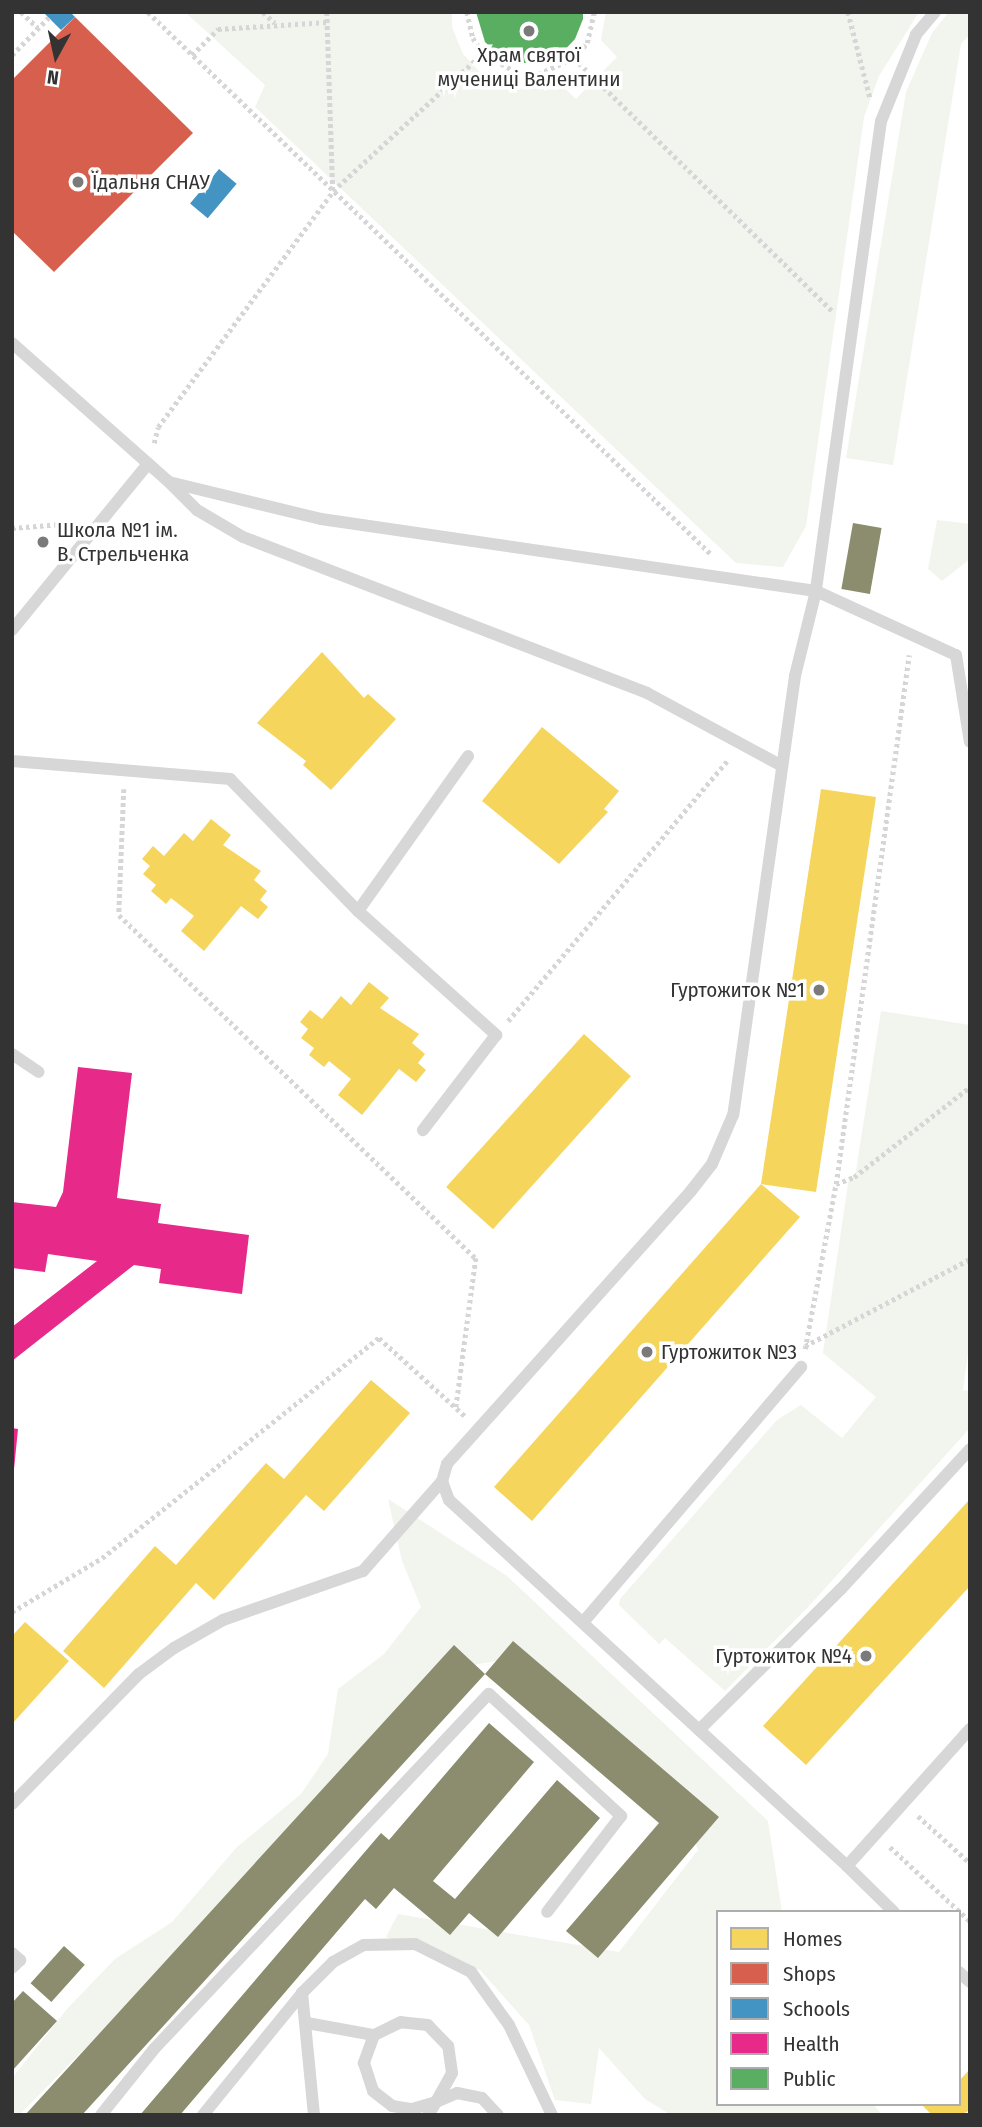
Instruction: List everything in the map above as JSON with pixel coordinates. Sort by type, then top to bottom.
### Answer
[{"type":"lane","points":[[12,1804],[139,1674],[165,1654],[223,1620],[363,1571],[442,1481],[447,1464],[712,1164],[733,1115],[795,676],[817,592],[881,121],[916,35],[935,12]]},
{"type":"lane","points":[[12,343],[197,510],[243,537],[647,693],[782,766]]},
{"type":"lane","points":[[12,630],[148,464]]},
{"type":"lane","points":[[169,482],[321,519],[734,576],[817,592],[956,655],[970,657]]},
{"type":"lane","points":[[956,655],[970,742]]},
{"type":"lane","points":[[358,911],[468,757]]},
{"type":"lane","points":[[12,761],[230,779],[358,911],[496,1035],[423,1130]]},
{"type":"lane","points":[[12,1054],[39,1072]]},
{"type":"lane","points":[[584,1620],[801,1367]]},
{"type":"lane","points":[[699,1730],[841,1589],[970,1449]]},
{"type":"lane","points":[[442,1481],[449,1500],[584,1620],[892,1910]]},
{"type":"lane","points":[[101,2115],[154,2049],[489,1693],[621,1816],[547,1912]]},
{"type":"lane","points":[[847,1866],[970,1729]]},
{"type":"lane","points":[[203,2115],[302,1993],[334,1962],[364,1945],[415,1944],[471,1972],[509,2025],[552,2115]]},
{"type":"lane","points":[[12,1953],[20,1960],[12,1968]]},
{"type":"lane","points":[[302,1993],[314,2115]]},
{"type":"lane","points":[[307,2023],[374,2035],[401,2022],[428,2025],[448,2046],[452,2073],[428,2115]]},
{"type":"lane","points":[[374,2035],[365,2063],[373,2091],[392,2106],[412,2109],[457,2093],[482,2098],[498,2115]]},
{"type":"path","points":[[21,12],[38,28]]},
{"type":"path","points":[[148,12],[734,576]]},
{"type":"path","points":[[263,12],[275,23]]},
{"type":"path","points":[[327,12],[333,191]]},
{"type":"path","points":[[467,12],[472,38],[483,53],[499,66],[527,74],[557,69],[574,58],[587,43],[594,12]]},
{"type":"path","points":[[848,12],[866,89],[881,121]]},
{"type":"path","points":[[12,55],[48,17]]},
{"type":"path","points":[[192,55],[218,29],[275,23],[327,22]]},
{"type":"path","points":[[148,464],[158,426],[333,191],[483,53]]},
{"type":"path","points":[[574,58],[851,330]]},
{"type":"path","points":[[12,528],[103,520]]},
{"type":"path","points":[[801,1367],[836,1184],[912,635]]},
{"type":"path","points":[[496,1035],[742,744]]},
{"type":"path","points":[[124,770],[119,915],[476,1258],[456,1408]]},
{"type":"path","points":[[836,1184],[855,1177],[970,1087]]},
{"type":"path","points":[[805,1346],[970,1259]]},
{"type":"path","points":[[12,1612],[102,1558],[379,1338],[478,1429]]},
{"type":"path","points":[[905,1804],[970,1863]]},
{"type":"path","points":[[876,1835],[958,1910]]},
{"type":"shaded area","points":[[185,12],[452,12],[452,27],[463,54],[479,71],[503,85],[532,89],[559,83],[576,99],[617,57],[601,40],[606,12],[919,12],[879,76],[864,117],[806,526],[783,567],[736,563],[255,107],[265,85]]},
{"type":"shaded area","points":[[949,12],[970,12],[970,34],[961,44],[893,465],[846,458],[906,92],[932,33]]},
{"type":"shaded area","points":[[937,520],[970,524],[970,559],[942,581],[928,569]]},
{"type":"shaded area","points":[[881,1011],[970,1025],[970,1339],[963,1390],[970,1391],[970,1428],[809,1606],[725,1691],[665,1638],[659,1644],[619,1605],[620,1599],[777,1420],[801,1405],[842,1438],[876,1397],[823,1353],[849,1177],[855,1177]]},
{"type":"shaded area","points":[[388,1499],[507,1576],[768,1821],[782,1910],[716,1910],[716,2106],[875,2106],[882,2115],[671,2115],[645,2099],[599,2048],[591,2104],[555,2100],[529,2025],[480,1970],[386,1937],[398,1914],[619,1952],[698,1850],[675,1781],[526,1656],[443,1670],[227,1906],[19,2115],[12,2115],[12,2078],[67,2009],[115,1959],[172,1922],[237,1847],[301,1794],[328,1754],[338,1689],[384,1654],[421,1607],[402,1561]]},
{"type":"building: Homes","points":[[322,652],[364,698],[368,694],[396,719],[331,790],[303,765],[306,761],[257,723]]},
{"type":"building: Homes","points":[[542,727],[619,791],[604,809],[608,812],[559,864],[482,801]]},
{"type":"building: Homes","name":"Гуртожиток №1","points":[[821,789],[876,797],[816,1192],[761,1184]]},
{"type":"building: Homes","points":[[211,819],[231,835],[223,845],[261,871],[254,880],[267,891],[260,900],[268,907],[258,919],[241,906],[204,951],[181,931],[194,916],[171,898],[166,904],[151,891],[156,885],[143,874],[150,866],[142,859],[153,846],[164,856],[184,833],[193,841]]},
{"type":"building: Homes","points":[[369,982],[389,998],[380,1008],[419,1034],[412,1043],[425,1054],[418,1063],[426,1070],[416,1082],[399,1069],[362,1115],[338,1095],[351,1079],[329,1061],[324,1067],[309,1055],[314,1048],[301,1038],[308,1029],[300,1022],[310,1010],[322,1019],[341,996],[351,1005]]},
{"type":"building: Homes","points":[[584,1034],[631,1076],[493,1229],[446,1187]]},
{"type":"building: Homes","name":"Гуртожиток №3","points":[[761,1184],[800,1217],[532,1521],[494,1487]]},
{"type":"building: Homes","points":[[371,1380],[410,1413],[324,1511],[306,1495],[214,1600],[196,1583],[104,1688],[63,1651],[155,1546],[176,1565],[266,1463],[284,1479]]},
{"type":"building: Homes","name":"Гуртожиток №4","points":[[970,1499],[970,1586],[806,1765],[763,1726]]},
{"type":"building: Homes","points":[[25,1622],[69,1661],[12,1724],[12,1636]]},
{"type":"building: Homes","points":[[970,2069],[970,2110],[961,2115],[932,2115],[923,2106],[961,2106],[961,2079]]},
{"type":"building: Shops","name":"Їдальня СНАУ","points":[[75,17],[193,133],[54,272],[12,231],[12,80]]},
{"type":"building: Schools","points":[[43,12],[70,12],[75,17],[61,30]]},
{"type":"building: Schools","points":[[219,169],[237,184],[208,218],[190,203]]},
{"type":"building: Health","points":[[78,1067],[132,1073],[117,1198],[161,1204],[158,1223],[249,1235],[242,1294],[159,1283],[161,1269],[134,1265],[12,1361],[12,1327],[97,1261],[48,1254],[45,1272],[12,1268],[12,1202],[56,1207],[63,1192]]},
{"type":"building: Health","points":[[12,1428],[18,1429],[14,1469],[12,1469]]},
{"type":"building: Public","name":"Храм святої мучениці Валентини","points":[[476,12],[583,12],[583,19],[575,39],[560,55],[541,63],[520,63],[500,56],[485,42]]},
{"type":"building: Industry","points":[[853,523],[882,528],[870,594],[841,589]]},
{"type":"building: Industry","points":[[513,1641],[719,1817],[598,1958],[566,1931],[659,1823],[485,1674]]},
{"type":"building: Industry","points":[[454,1645],[485,1674],[82,2115],[25,2115]]},
{"type":"building: Industry","points":[[489,1723],[534,1762],[433,1881],[455,1899],[557,1780],[600,1818],[498,1937],[469,1913],[450,1935],[394,1888],[376,1909],[365,1899],[180,2115],[140,2115],[381,1833],[389,1840]]},
{"type":"building: Industry","points":[[64,1946],[85,1965],[51,2002],[31,1983]]},
{"type":"building: Industry","points":[[23,1991],[57,2021],[12,2071],[12,2003]]},
{"type":"place","name":"Храм святої мучениці Валентини","points":[[529,31]]},
{"type":"place","name":"Їдальня СНАУ","points":[[78,182]]},
{"type":"place","name":"Школа №1 ім. В. Стрельченка","points":[[43,542]]},
{"type":"place","name":"Гуртожиток №1","points":[[819,990]]},
{"type":"place","name":"Гуртожиток №3","points":[[647,1352]]},
{"type":"place","name":"Гуртожиток №4","points":[[866,1656]]}]
